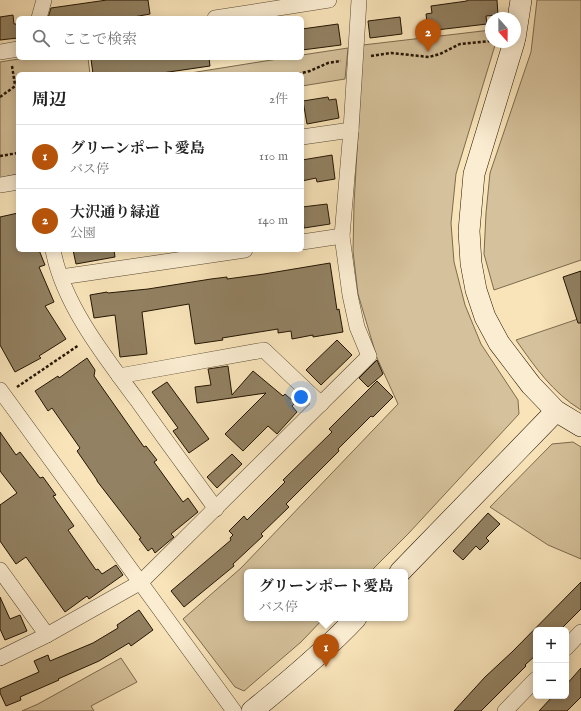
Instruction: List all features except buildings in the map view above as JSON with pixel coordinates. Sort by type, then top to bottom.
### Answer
[{"type":"street","points":[[40,16],[44,0]]},
{"type":"street","points":[[228,16],[329,0]]},
{"type":"street","points":[[0,658],[47,635],[141,582],[369,356],[358,327],[350,295],[342,236],[351,130],[359,0]]},
{"type":"street","points":[[519,12],[521,0]]},
{"type":"street","points":[[512,48],[474,174],[469,231],[471,263],[476,290],[485,317],[499,343],[531,385],[556,411],[581,426]]},
{"type":"street","points":[[0,52],[16,49]]},
{"type":"street","points":[[304,137],[351,130]]},
{"type":"street","points":[[0,186],[16,182]]},
{"type":"street","points":[[304,242],[342,236]]},
{"type":"street","points":[[55,252],[70,300],[92,337],[216,509]]},
{"type":"street","points":[[62,277],[231,252]]},
{"type":"street","points":[[119,376],[264,350],[321,404]]},
{"type":"street","points":[[0,390],[234,711]]},
{"type":"street","points":[[403,569],[556,411]]},
{"type":"street","points":[[0,570],[47,635]]},
{"type":"street","points":[[252,711],[308,664],[353,621]]},
{"type":"street","points":[[569,645],[581,632]]},
{"type":"street","points":[[506,711],[533,682]]},
{"type":"path","points":[[368,56],[391,53],[429,57],[440,54],[460,44],[485,42]]},
{"type":"path","points":[[304,72],[328,62],[342,60]]},
{"type":"path","points":[[0,97],[16,85]]},
{"type":"path","points":[[0,156],[16,153]]},
{"type":"path","points":[[17,388],[92,337]]},
{"type":"shaded area","points":[[537,0],[581,0],[581,260],[494,290],[484,254],[490,173],[531,52]]},
{"type":"shaded area","points":[[485,31],[485,48],[494,48],[456,174],[451,223],[454,262],[465,305],[481,344],[518,400],[519,414],[408,534],[373,569],[244,569],[244,621],[321,621],[301,642],[244,691],[235,687],[183,619],[241,568],[398,404],[377,358],[358,294],[353,251],[354,204],[363,45]]},
{"type":"shaded area","points":[[348,48],[345,79],[304,86],[304,72],[196,72],[272,60],[304,60],[304,55]]},
{"type":"shaded area","points":[[16,59],[88,60],[90,72],[16,72],[16,174],[0,178],[0,62]]},
{"type":"shaded area","points":[[581,318],[581,410],[553,387],[537,369],[516,340]]},
{"type":"shaded area","points":[[573,442],[581,447],[581,559],[548,545],[490,507],[552,444]]},
{"type":"shaded area","points":[[121,658],[137,682],[91,706],[94,711],[22,711],[38,704]]},
{"type":"place","name":"大沢通り緑道","points":[[428,52]]},
{"type":"place","name":"グリーンポート愛島","points":[[326,667]]}]
